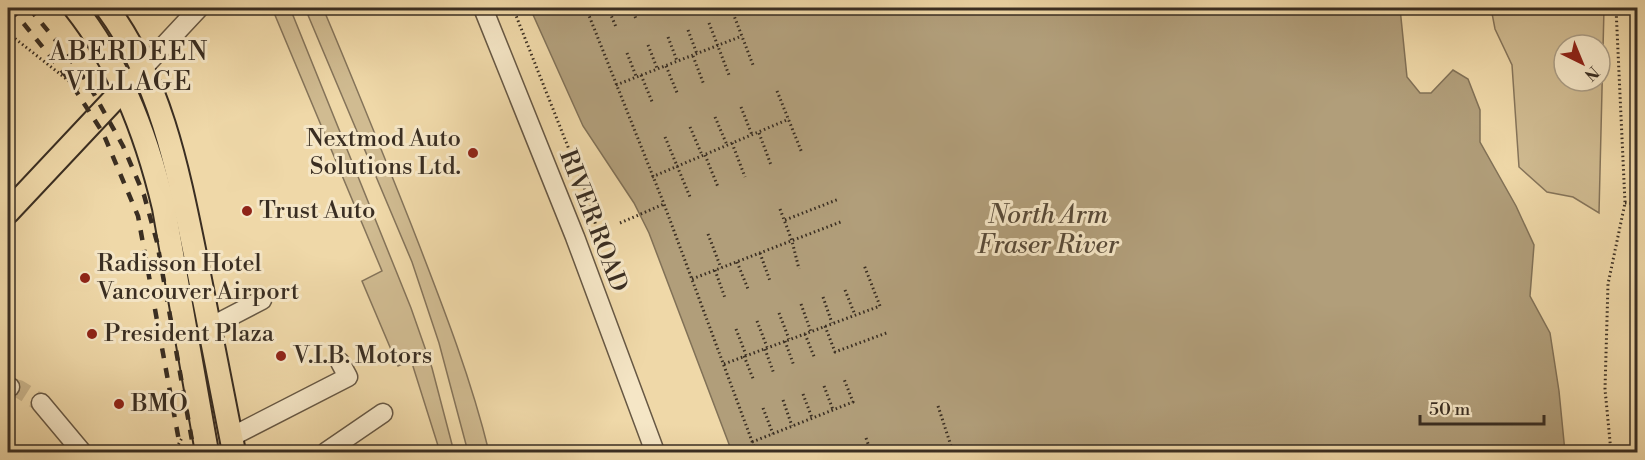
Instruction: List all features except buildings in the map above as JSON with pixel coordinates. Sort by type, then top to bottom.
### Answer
[{"type":"main road","points":[[75,8],[96,34],[125,87],[155,168],[207,453]]},
{"type":"main road","points":[[107,8],[122,29],[142,69],[162,118],[178,170],[233,445]]},
{"type":"main road","points":[[8,212],[142,69]]},
{"type":"street","points":[[142,69],[199,8]]},
{"type":"street","name":"RIVER ROAD","points":[[483,8],[576,239],[655,453]]},
{"type":"street","points":[[210,327],[262,300]]},
{"type":"street","points":[[233,445],[348,376],[340,362]]},
{"type":"street","points":[[41,403],[82,453]]},
{"type":"street","points":[[326,453],[382,413]]},
{"type":"path","points":[[8,20],[19,8]]},
{"type":"path","points":[[132,11],[148,8]]},
{"type":"path","points":[[513,8],[591,205],[599,240]]},
{"type":"path","points":[[597,8],[587,10],[664,204],[756,453]]},
{"type":"path","points":[[608,8],[616,27]]},
{"type":"path","points":[[632,8],[636,19]]},
{"type":"path","points":[[1611,453],[1605,389],[1608,284],[1625,203],[1616,8]]},
{"type":"path","points":[[733,13],[753,65]]},
{"type":"path","points":[[709,22],[729,75]]},
{"type":"path","points":[[688,30],[704,85]]},
{"type":"path","points":[[8,33],[79,89]]},
{"type":"path","points":[[616,85],[742,36]]},
{"type":"path","points":[[668,37],[677,61]]},
{"type":"path","points":[[10,45],[15,39]]},
{"type":"path","points":[[648,45],[658,69]]},
{"type":"path","points":[[627,53],[637,77]]},
{"type":"path","points":[[666,66],[678,95]]},
{"type":"path","points":[[641,75],[653,104]]},
{"type":"path","points":[[777,91],[802,153]]},
{"type":"path","points":[[741,107],[752,135]]},
{"type":"path","points":[[715,117],[727,145]]},
{"type":"path","points":[[652,177],[789,119]]},
{"type":"path","points":[[690,127],[718,187]]},
{"type":"path","points":[[759,132],[771,165]]},
{"type":"path","points":[[665,136],[690,197]]},
{"type":"path","points":[[732,143],[745,177]]},
{"type":"path","points":[[785,220],[839,199]]},
{"type":"path","points":[[1625,203],[1638,204]]},
{"type":"path","points":[[620,223],[664,204]]},
{"type":"path","points":[[780,209],[799,269]]},
{"type":"path","points":[[692,279],[843,221]]},
{"type":"path","points":[[708,234],[721,268]]},
{"type":"path","points":[[760,253],[770,281]]},
{"type":"path","points":[[737,262],[748,289]]},
{"type":"path","points":[[724,364],[880,306],[864,265]]},
{"type":"path","points":[[715,270],[725,298]]},
{"type":"path","points":[[845,290],[855,315]]},
{"type":"path","points":[[823,297],[832,323]]},
{"type":"path","points":[[801,304],[811,332]]},
{"type":"path","points":[[779,313],[794,366]]},
{"type":"path","points":[[757,321],[774,374]]},
{"type":"path","points":[[825,326],[835,352],[889,332]]},
{"type":"path","points":[[736,329],[754,381]]},
{"type":"path","points":[[805,334],[815,359]]},
{"type":"path","points":[[752,442],[853,402],[844,379]]},
{"type":"path","points":[[824,386],[833,410]]},
{"type":"path","points":[[803,394],[812,418]]},
{"type":"path","points":[[783,400],[792,426]]},
{"type":"path","points":[[938,406],[953,453]]},
{"type":"path","points":[[763,408],[772,434]]},
{"type":"path","points":[[174,453],[182,438]]},
{"type":"path","points":[[866,438],[872,453]]},
{"type":"path","points":[[840,448],[842,453]]},
{"type":"shaded area","points":[[272,8],[290,8],[411,308],[432,368],[454,452],[440,452],[411,360],[398,366],[362,281],[382,271]]},
{"type":"shaded area","points":[[305,8],[323,8],[345,61],[411,224],[464,365],[489,452],[468,452],[439,343],[412,262]]},
{"type":"shaded area","points":[[1491,8],[1604,8],[1603,33],[1552,33],[1552,93],[1602,93],[1599,213],[1573,197],[1547,192],[1519,167],[1512,65],[1495,29]]},
{"type":"water","name":"North Arm Fraser River","points":[[530,8],[1400,8],[1407,77],[1420,93],[1431,93],[1453,70],[1468,79],[1480,110],[1480,142],[1516,206],[1534,245],[1530,296],[1550,333],[1565,452],[732,452],[649,233],[634,203],[583,126]]},
{"type":"tunnel","points":[[10,387],[19,389],[41,403]]},
{"type":"railway","points":[[11,8],[67,77],[103,133],[138,216],[181,452]]},
{"type":"railway","points":[[29,8],[89,85],[123,146],[144,195],[157,242],[194,452]]},
{"type":"place","name":"Nextmod Auto Solutions Ltd.","points":[[473,153]]},
{"type":"place","name":"Trust Auto","points":[[247,211]]},
{"type":"place","name":"Radisson Hotel Vancouver Airport","points":[[85,278]]},
{"type":"place","name":"President Plaza","points":[[92,334]]},
{"type":"place","name":"V.I.B. Motors","points":[[281,356]]},
{"type":"place","name":"BMO","points":[[119,404]]},
{"type":"district","name":"ABERDEEN VILLAGE","points":[[129,67]]}]
